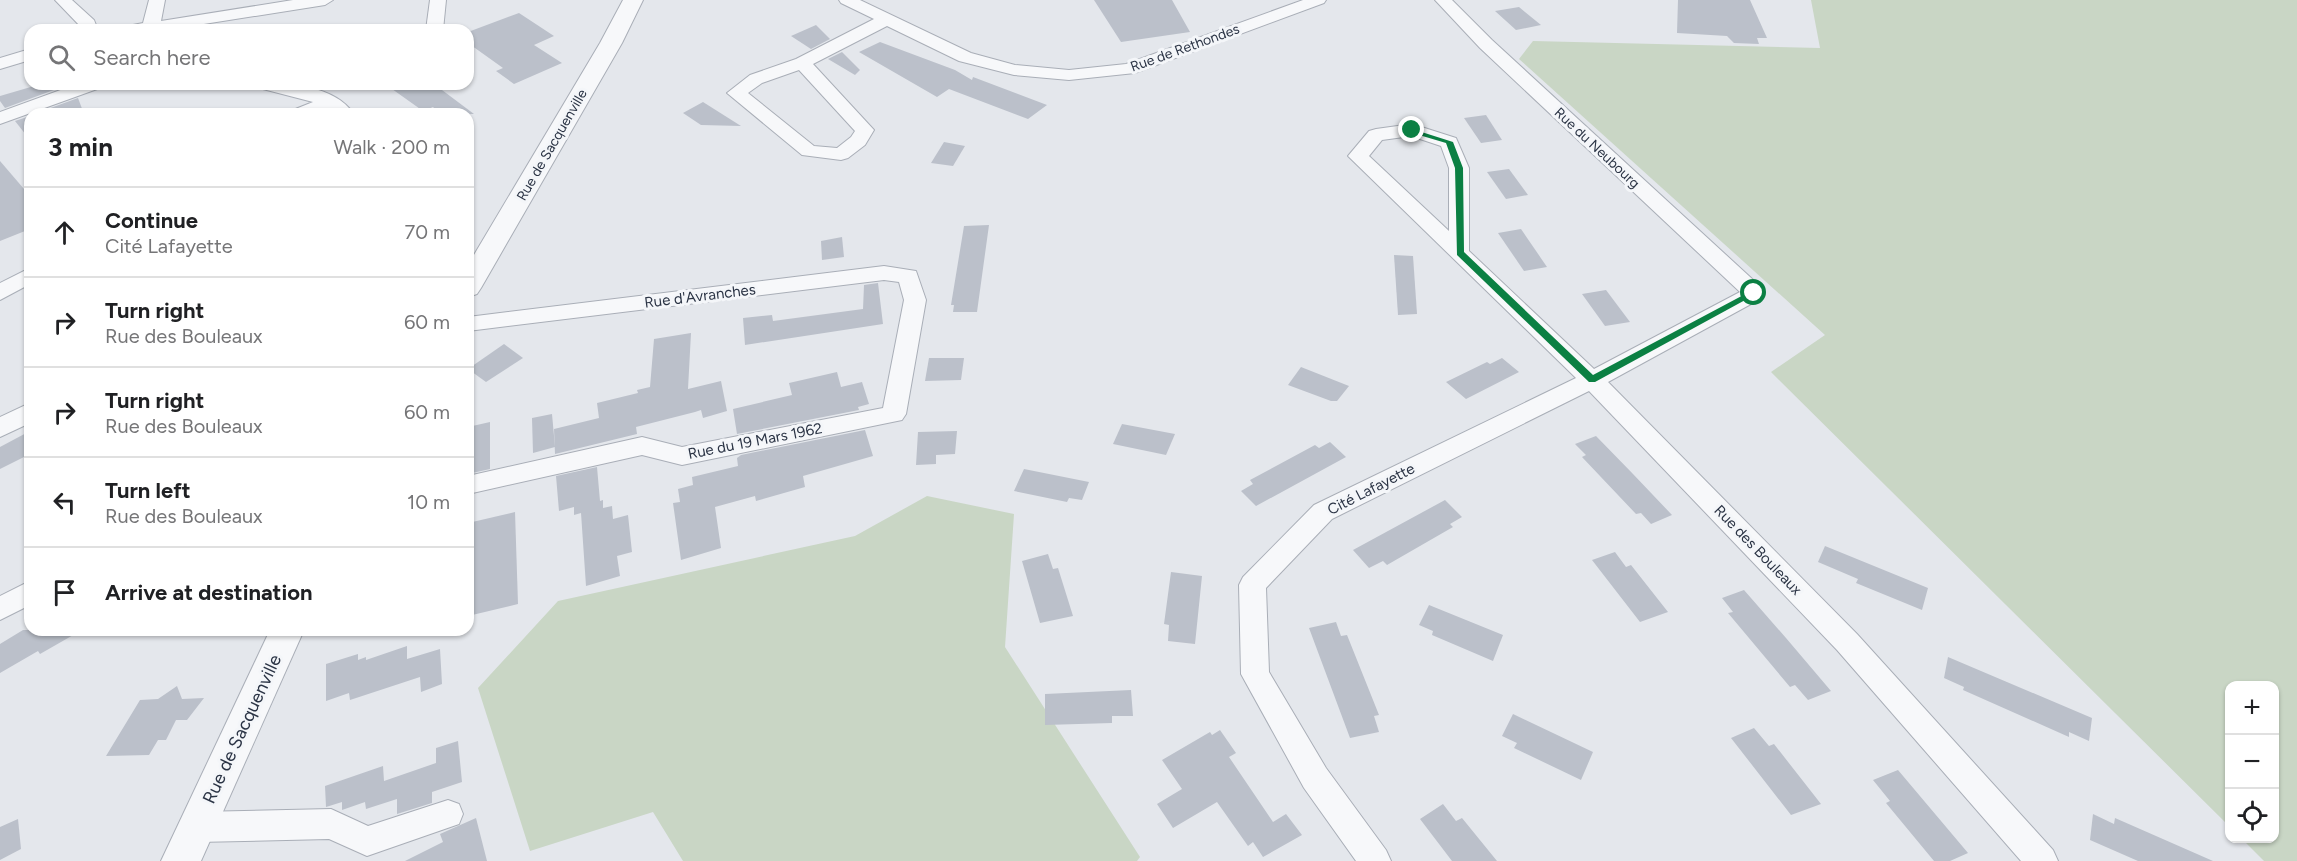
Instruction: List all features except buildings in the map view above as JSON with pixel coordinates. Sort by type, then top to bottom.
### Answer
[{"type":"street","points":[[63,0],[88,24]]},
{"type":"street","points":[[146,24],[157,0]]},
{"type":"street","points":[[175,24],[325,0]]},
{"type":"street","points":[[436,24],[438,0]]},
{"type":"street","name":"Rue de Sacquenville","points":[[474,278],[611,43],[633,0]]},
{"type":"street","name":"Rue de Rethondes","points":[[847,0],[965,57],[1014,70],[1069,75],[1129,69],[1318,0]]},
{"type":"street","name":"Rue du Neubourg","points":[[1443,0],[1486,44],[1754,293]]},
{"type":"street","points":[[802,63],[865,130],[858,141],[841,154],[809,151],[736,93],[756,78],[802,63],[886,20]]},
{"type":"street","points":[[0,64],[24,56]]},
{"type":"street","points":[[28,108],[77,90]]},
{"type":"street","points":[[296,90],[330,101],[338,108]]},
{"type":"street","points":[[314,108],[330,101]]},
{"type":"street","points":[[0,118],[24,109]]},
{"type":"street","name":"Rue des Bouleaux","points":[[1460,253],[1459,168],[1449,142],[1412,130],[1376,135],[1358,156],[1592,380],[1847,642],[2042,861]]},
{"type":"street","name":"Rue d'Avranches","points":[[474,323],[884,273],[908,276],[915,300]]},
{"type":"street","points":[[0,293],[24,279]]},
{"type":"street","name":"Cité Lafayette","points":[[1375,861],[1315,778],[1255,674],[1252,585],[1323,512],[1592,380],[1754,293]]},
{"type":"street","name":"Rue du 19 Mars 1962","points":[[474,484],[642,446],[682,456],[894,414],[915,300]]},
{"type":"street","points":[[0,428],[24,415]]},
{"type":"street","points":[[0,609],[24,595]]},
{"type":"street","name":"Rue de Sacquenville","points":[[181,861],[284,636]]},
{"type":"street","name":"Rue de Sacquenville","points":[[197,827],[331,824],[367,841],[448,814]]},
{"type":"green space","points":[[1811,0],[2297,0],[2297,861],[2264,861],[2246,843],[2279,843],[2279,681],[2225,681],[2225,822],[1771,372],[1825,335],[1519,59],[1533,41],[1820,48]]},
{"type":"green space","points":[[927,496],[1014,514],[1005,647],[1140,857],[1137,861],[683,861],[653,812],[530,851],[478,688],[558,601],[855,536]]},
{"type":"route","points":[[1412,130],[1449,142],[1459,168],[1460,253],[1592,380],[1754,293]]}]
